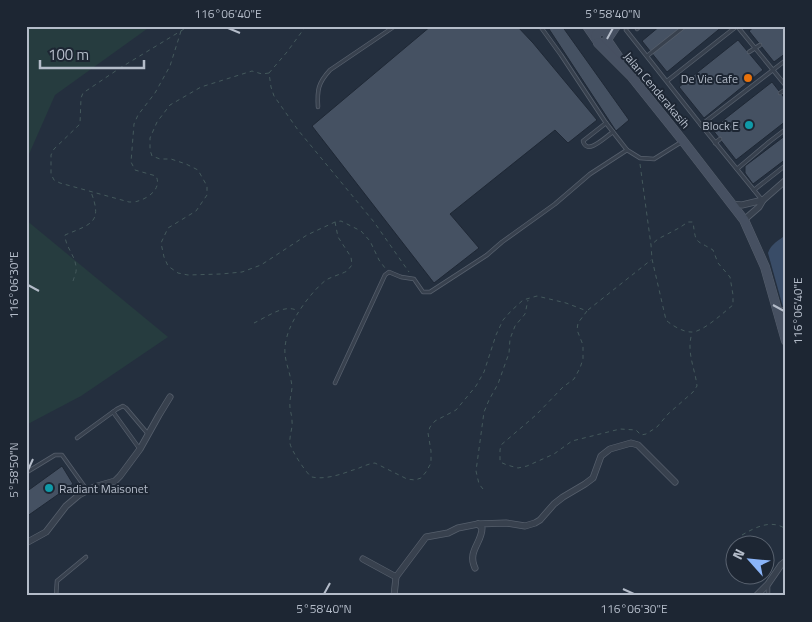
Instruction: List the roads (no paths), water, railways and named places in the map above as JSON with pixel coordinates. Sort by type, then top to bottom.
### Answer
[{"type":"street","name":"Jalan Cenderakasih","points":[[587,26],[602,34],[631,76],[744,220],[782,311],[786,341]]},
{"type":"street","points":[[602,34],[616,26]]},
{"type":"street","points":[[744,220],[786,180]]},
{"type":"street","points":[[731,204],[742,205],[763,200]]},
{"type":"street","points":[[26,543],[46,532],[66,506],[87,490],[115,481],[126,470],[170,397]]},
{"type":"street","points":[[394,596],[396,577],[426,537],[478,524],[506,523],[525,526],[536,523],[563,496],[593,478],[601,456],[610,449],[631,443],[638,445],[674,482]]},
{"type":"street","points":[[475,568],[472,558],[482,533],[482,528],[478,524]]},
{"type":"street","points":[[363,559],[396,577]]},
{"type":"street","points":[[774,575],[786,561]]},
{"type":"street","points":[[756,596],[768,584]]},
{"type":"lane","points":[[318,106],[317,93],[324,76],[395,26]]},
{"type":"lane","points":[[540,26],[612,132],[627,150],[640,158],[654,160],[683,141]]},
{"type":"lane","points":[[647,56],[685,26]]},
{"type":"lane","points":[[666,81],[737,26],[786,88],[780,93]]},
{"type":"lane","points":[[626,30],[715,143],[763,200]]},
{"type":"lane","points":[[749,52],[760,45]]},
{"type":"lane","points":[[701,125],[786,60]]},
{"type":"lane","points":[[682,101],[687,97]]},
{"type":"lane","points":[[606,123],[583,141],[584,146],[587,148],[592,147],[612,132]]},
{"type":"lane","points":[[737,169],[786,129]]},
{"type":"lane","points":[[715,143],[720,139]]},
{"type":"lane","points":[[334,383],[385,275],[389,272],[401,277],[414,279],[423,292],[430,292],[440,287],[487,255],[555,204],[590,174],[627,150]]},
{"type":"lane","points":[[754,190],[786,166]]},
{"type":"lane","points":[[77,438],[123,406],[148,435]]},
{"type":"lane","points":[[113,412],[140,449]]},
{"type":"lane","points":[[27,472],[55,455],[62,455],[87,490]]},
{"type":"lane","points":[[56,596],[57,581],[86,557]]},
{"type":"lane","points":[[768,584],[768,596]]},
{"type":"water","points":[[786,235],[786,318],[768,253],[773,245]]},
{"type":"place","name":"De Vie Cafe","points":[[748,78]]},
{"type":"place","name":"Block E","points":[[749,125]]},
{"type":"place","name":"Radiant Maisonet","points":[[49,488]]}]
